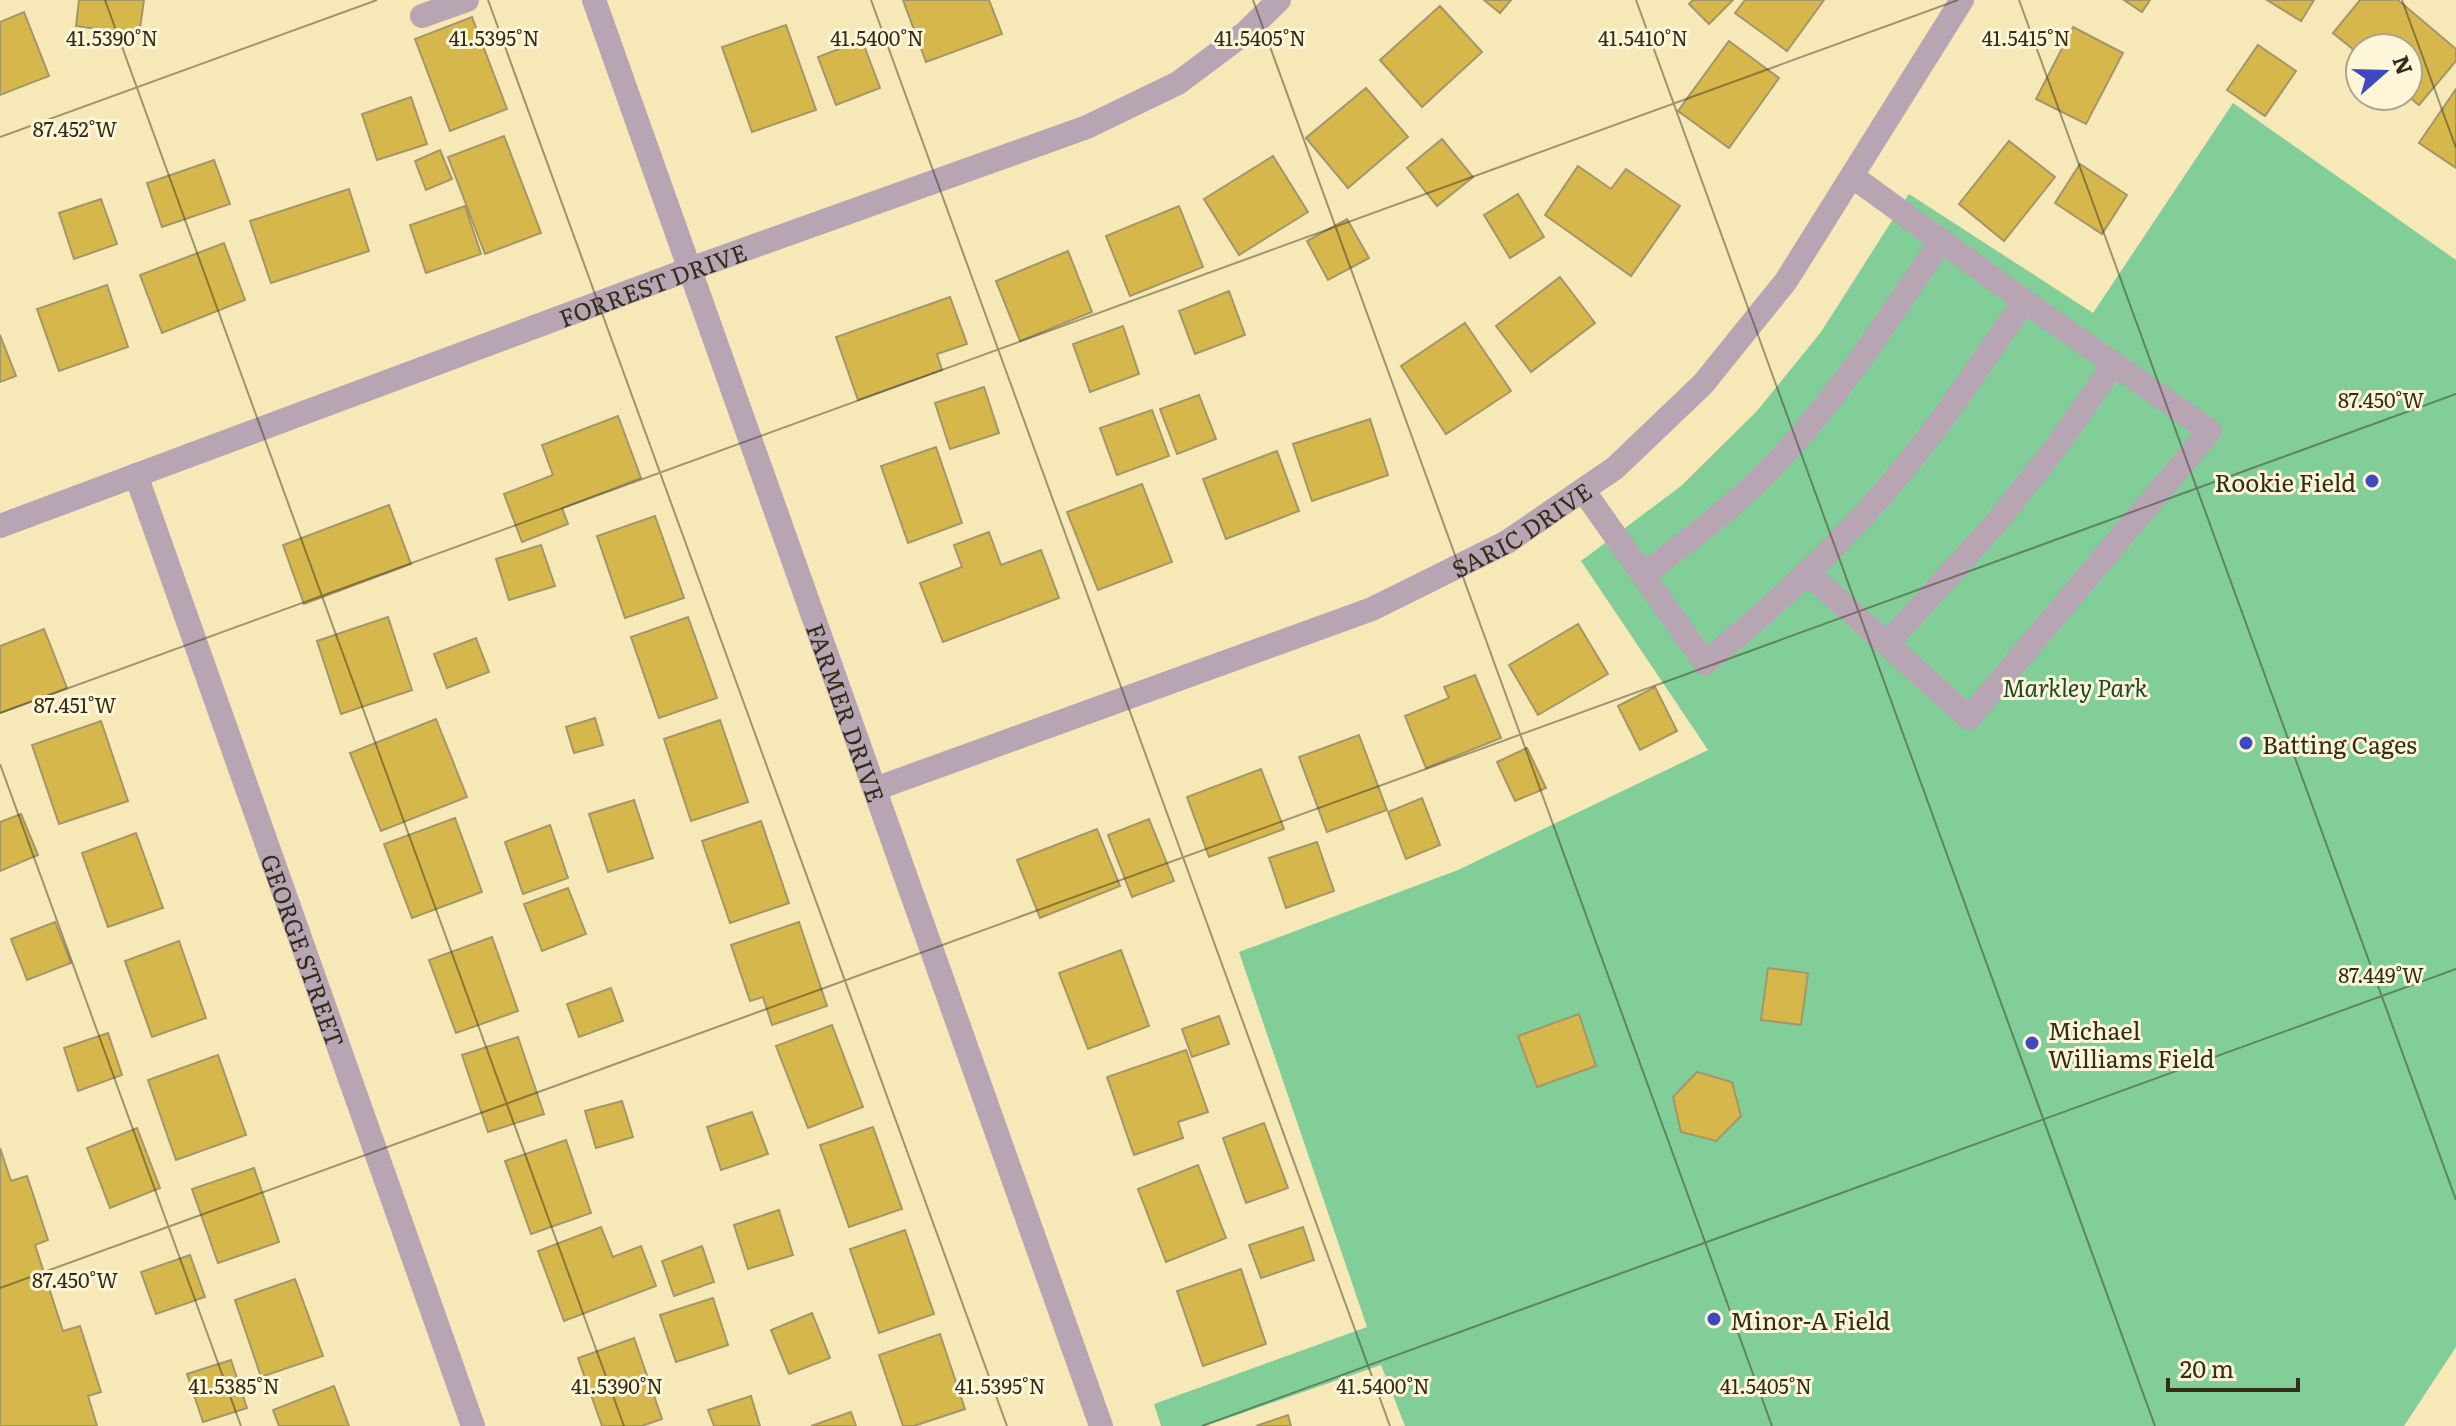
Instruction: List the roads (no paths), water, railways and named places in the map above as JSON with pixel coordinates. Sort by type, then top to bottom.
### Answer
[{"type":"street","points":[[422,16],[467,0]]},
{"type":"street","name":"FARMER DRIVE","points":[[594,0],[1101,1426]]},
{"type":"street","name":"FORREST DRIVE","points":[[0,526],[690,269],[1087,127],[1178,83],[1245,33],[1279,0]]},
{"type":"street","name":"SARIC DRIVE","points":[[875,789],[1372,609],[1507,542],[1615,468],[1703,384],[1786,281],[1962,0]]},
{"type":"street","points":[[1807,572],[1969,718],[2210,431],[1852,176]]},
{"type":"street","points":[[1643,575],[1706,528],[1772,465],[1856,363],[1941,241]]},
{"type":"street","points":[[1583,490],[1705,663],[1767,612],[1905,467],[2024,301]]},
{"type":"street","points":[[1887,644],[1995,524],[2056,447],[2114,364]]},
{"type":"street","name":"GEORGE STREET","points":[[136,475],[473,1426]]},
{"type":"place","name":"Rookie Field","points":[[2372,481]]},
{"type":"place","name":"Batting Cages","points":[[2246,743]]},
{"type":"place","name":"Michael Williams Field","points":[[2032,1043]]},
{"type":"place","name":"Minor-A Field","points":[[1714,1319]]},
{"type":"park label","name":"Markley Park","points":[[2075,686]]}]
